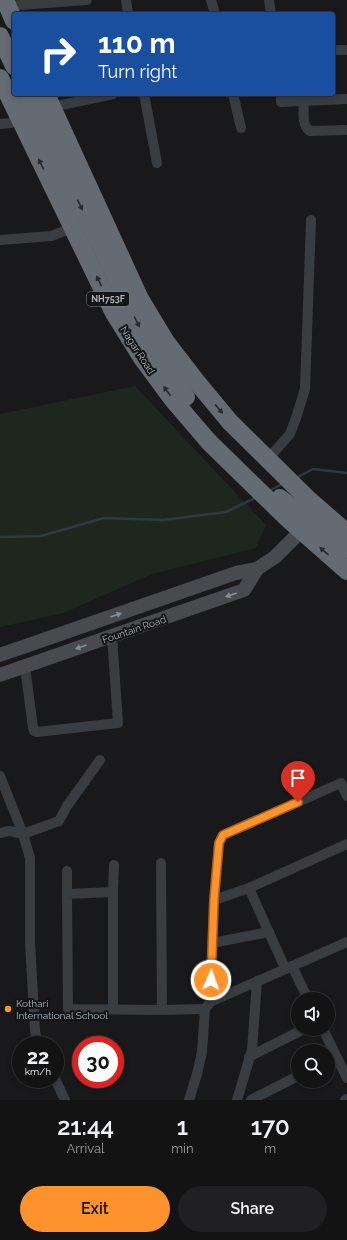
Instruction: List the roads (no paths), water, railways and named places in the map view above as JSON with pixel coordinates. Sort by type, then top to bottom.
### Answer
[{"type":"highway","points":[[0,36],[12,62]]},
{"type":"highway","name":"Nagar Road","points":[[1,83],[114,313],[142,358],[173,400],[209,442],[267,492]]},
{"type":"highway","points":[[28,96],[123,294],[159,359],[184,395],[267,492],[287,504],[305,526],[347,571]]},
{"type":"highway","name":"NH753F","points":[[49,101],[140,299],[166,342],[230,422],[290,481],[344,530]]},
{"type":"highway","points":[[305,526],[344,530]]},
{"type":"highway","points":[[305,526],[347,550]]},
{"type":"street","points":[[9,9],[87,0]]},
{"type":"street","points":[[126,0],[128,12]]},
{"type":"street","points":[[212,0],[215,12]]},
{"type":"street","points":[[269,0],[271,12]]},
{"type":"street","points":[[335,50],[347,50]]},
{"type":"street","points":[[49,101],[95,96]]},
{"type":"street","points":[[144,96],[157,163]]},
{"type":"street","points":[[233,96],[241,128]]},
{"type":"street","points":[[280,96],[281,102],[347,99]]},
{"type":"street","points":[[304,101],[304,123],[306,128],[310,131],[347,130]]},
{"type":"street","points":[[0,124],[11,122]]},
{"type":"street","points":[[268,459],[290,434],[305,389],[311,220]]},
{"type":"street","points":[[0,240],[51,236],[67,230]]},
{"type":"street","name":"Fountain Road","points":[[5,653],[236,574],[257,569],[275,557],[305,526]]},
{"type":"street","name":"Fountain Road","points":[[0,675],[244,590],[257,569]]},
{"type":"street","points":[[5,653],[20,668],[34,731],[118,723],[112,636]]},
{"type":"street","points":[[0,833],[9,831],[23,834],[59,821],[67,806],[100,760]]},
{"type":"street","points":[[0,776],[23,834],[30,858],[30,942],[36,1036]]},
{"type":"street","points":[[189,1100],[202,1052],[208,1006],[219,843],[223,835],[341,783],[347,796]]},
{"type":"street","points":[[214,900],[249,888],[347,844]]},
{"type":"street","points":[[161,863],[162,1010]]},
{"type":"street","points":[[113,1009],[114,865]]},
{"type":"street","points":[[67,871],[68,1009],[162,1010],[208,1006],[257,981],[347,942]]},
{"type":"street","points":[[249,888],[269,932],[304,992]]},
{"type":"street","points":[[67,894],[113,892]]},
{"type":"street","points":[[212,943],[269,932]]},
{"type":"street","points":[[237,1100],[252,1050],[257,981]]},
{"type":"street","points":[[249,1057],[291,1036]]},
{"type":"street","points":[[326,1036],[347,1078]]},
{"type":"street","points":[[251,1100],[291,1080]]},
{"type":"street","points":[[59,1088],[65,1100]]},
{"type":"waterway","points":[[296,478],[313,469],[347,473]]},
{"type":"waterway","points":[[269,491],[282,484]]},
{"type":"waterway","points":[[0,537],[41,536],[104,518],[163,520],[226,512],[255,498]]},
{"type":"place","name":"Kothari International School","points":[[8,1009]]}]
